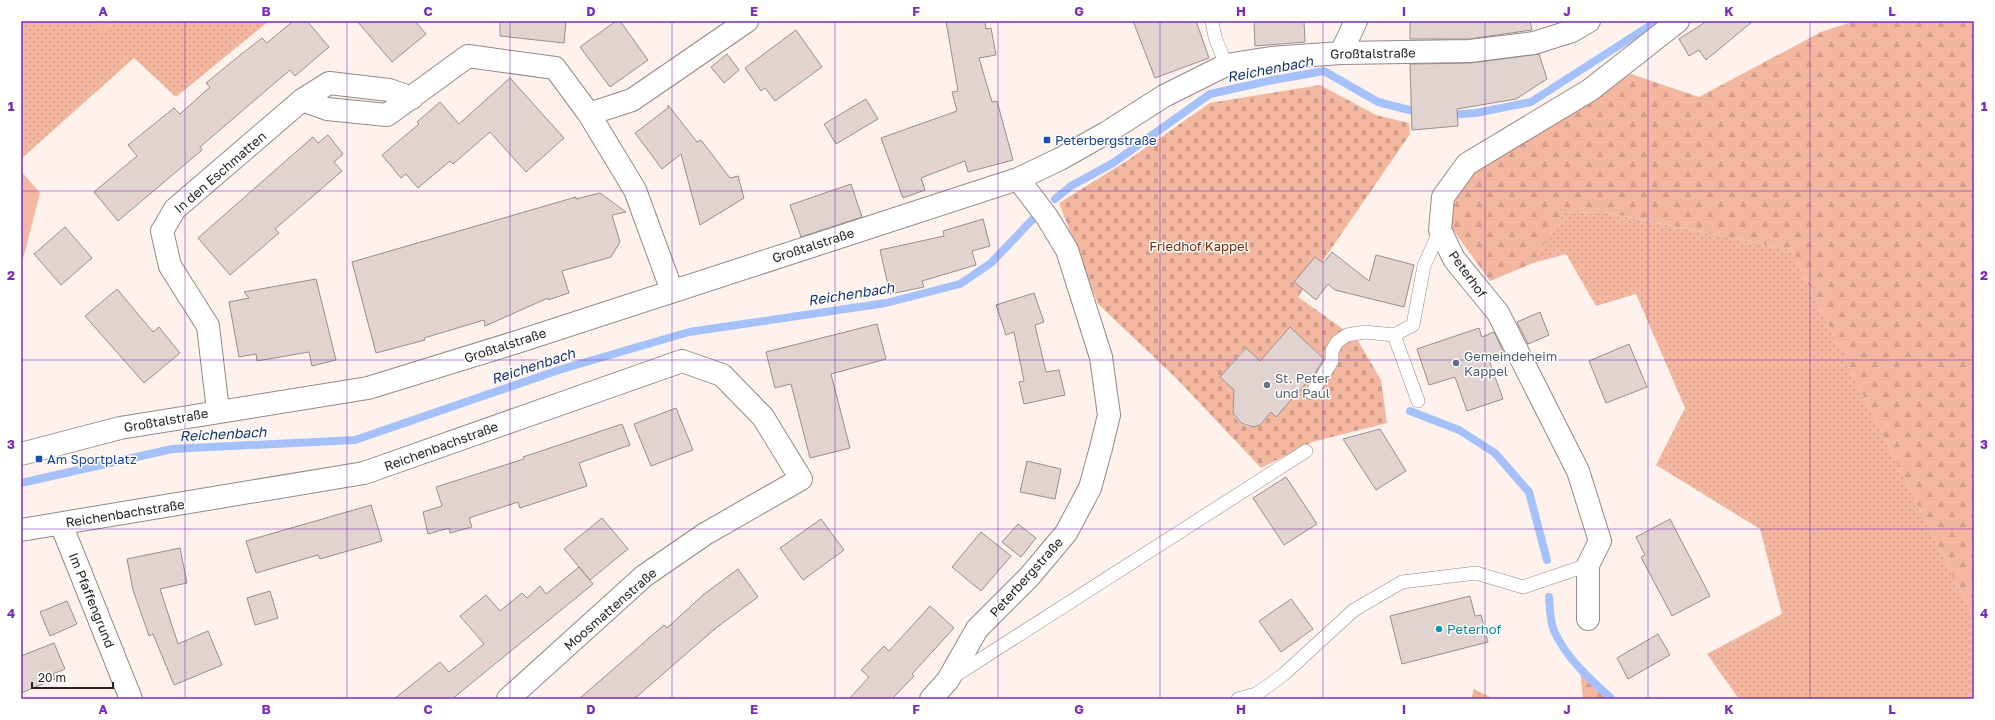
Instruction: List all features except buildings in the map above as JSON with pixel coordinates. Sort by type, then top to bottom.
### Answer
[{"type":"street","points":[[589,114],[632,100],[747,21]]},
{"type":"street","points":[[1341,53],[1356,21]]},
{"type":"street","name":"Großtalstraße","points":[[21,454],[120,428],[368,388],[517,342],[1018,178],[1060,159],[1106,133],[1164,96],[1226,65],[1271,58],[1341,53],[1470,51],[1534,43],[1572,31],[1589,21]]},
{"type":"street","points":[[1440,230],[1444,197],[1467,164],[1590,90],[1678,21]]},
{"type":"street","name":"In den Eschmatten","points":[[218,411],[208,326],[170,266],[162,231],[175,209],[302,100],[329,83],[389,90],[412,98],[468,56],[555,68],[589,114],[635,190],[672,291]]},
{"type":"street","name":"Peterbergstraße","points":[[931,699],[948,680],[977,629],[1028,577],[1066,533],[1090,488],[1102,448],[1108,415],[1101,357],[1067,250],[1041,209],[1018,178]]},
{"type":"street","name":"Peterhof","points":[[1440,230],[1454,259],[1498,313],[1578,471],[1600,541],[1588,565],[1588,619]]},
{"type":"street","name":"Reichenbachstraße","points":[[21,530],[364,473],[682,361],[722,375],[763,417],[801,478]]},
{"type":"street","name":"Moosmattenstraße","points":[[508,699],[644,576],[705,534],[801,478]]},
{"type":"street","name":"Im Pfaffengrund","points":[[61,524],[131,699]]},
{"type":"lane","points":[[1212,21],[1215,37],[1226,65]]},
{"type":"lane","points":[[1312,393],[1332,361],[1333,346],[1347,335],[1365,332],[1394,335],[1413,325],[1424,266],[1440,230]]},
{"type":"lane","points":[[1394,335],[1418,401]]},
{"type":"lane","name":"Peterbergstraße","points":[[948,680],[1306,451]]},
{"type":"lane","points":[[1238,699],[1256,694],[1268,686],[1284,674],[1354,610],[1402,582],[1476,573],[1523,587],[1588,565]]},
{"type":"green space","points":[[21,21],[97,21],[101,33],[115,21],[269,21],[176,97],[134,58],[21,159]]},
{"type":"green space","points":[[97,21],[115,21],[101,34]]},
{"type":"green space","points":[[1855,21],[1974,21],[1974,618],[1791,250],[1604,212],[1563,213],[1533,263],[1490,281],[1448,223],[1463,176],[1631,74],[1699,97],[1821,32]]},
{"type":"green space","name":"Friedhof Kappel","points":[[1320,85],[1376,115],[1409,123],[1410,134],[1298,297],[1357,339],[1381,380],[1387,423],[1312,442],[1261,468],[1176,378],[1098,304],[1059,203],[1125,162],[1210,103]],"holes":[[[1290,328],[1326,360],[1276,416],[1271,412],[1260,424],[1254,426],[1242,424],[1234,415],[1234,401],[1239,394],[1220,377],[1245,348],[1260,361]]]},
{"type":"green space","points":[[21,171],[40,193],[21,267]]},
{"type":"green space","points":[[1603,212],[1791,250],[1974,618],[1974,699],[1739,699],[1707,654],[1782,614],[1760,529],[1656,465],[1685,408],[1636,294],[1596,306],[1566,254],[1533,263],[1563,213]]},
{"type":"green space","points":[[1580,668],[1616,699],[1583,699]]},
{"type":"green space","points":[[1474,689],[1494,699],[1471,699]]},
{"type":"waterway","name":"Reichenbach","points":[[1447,115],[1476,113],[1531,102],[1657,21]]},
{"type":"waterway","name":"Reichenbach","points":[[1055,199],[1071,186],[1113,163],[1210,94],[1273,80],[1324,71],[1378,102],[1421,113]]},
{"type":"waterway","name":"Reichenbach","points":[[21,483],[172,449],[355,440],[562,369],[689,332],[886,303],[960,284],[991,263],[1032,220]]},
{"type":"waterway","points":[[1410,411],[1459,430],[1495,453],[1529,492],[1547,560]]},
{"type":"waterway","points":[[1549,597],[1550,614],[1554,631],[1565,651],[1595,684],[1612,699]]},
{"type":"place","name":"Peterbergstraße","points":[[1047,140]]},
{"type":"place","name":"Gemeindeheim Kappel","points":[[1456,363]]},
{"type":"place","name":"St. Peter und Paul","points":[[1267,385]]},
{"type":"place","name":"Am Sportplatz","points":[[39,459]]},
{"type":"place","name":"Peterhof","points":[[1439,629]]}]
